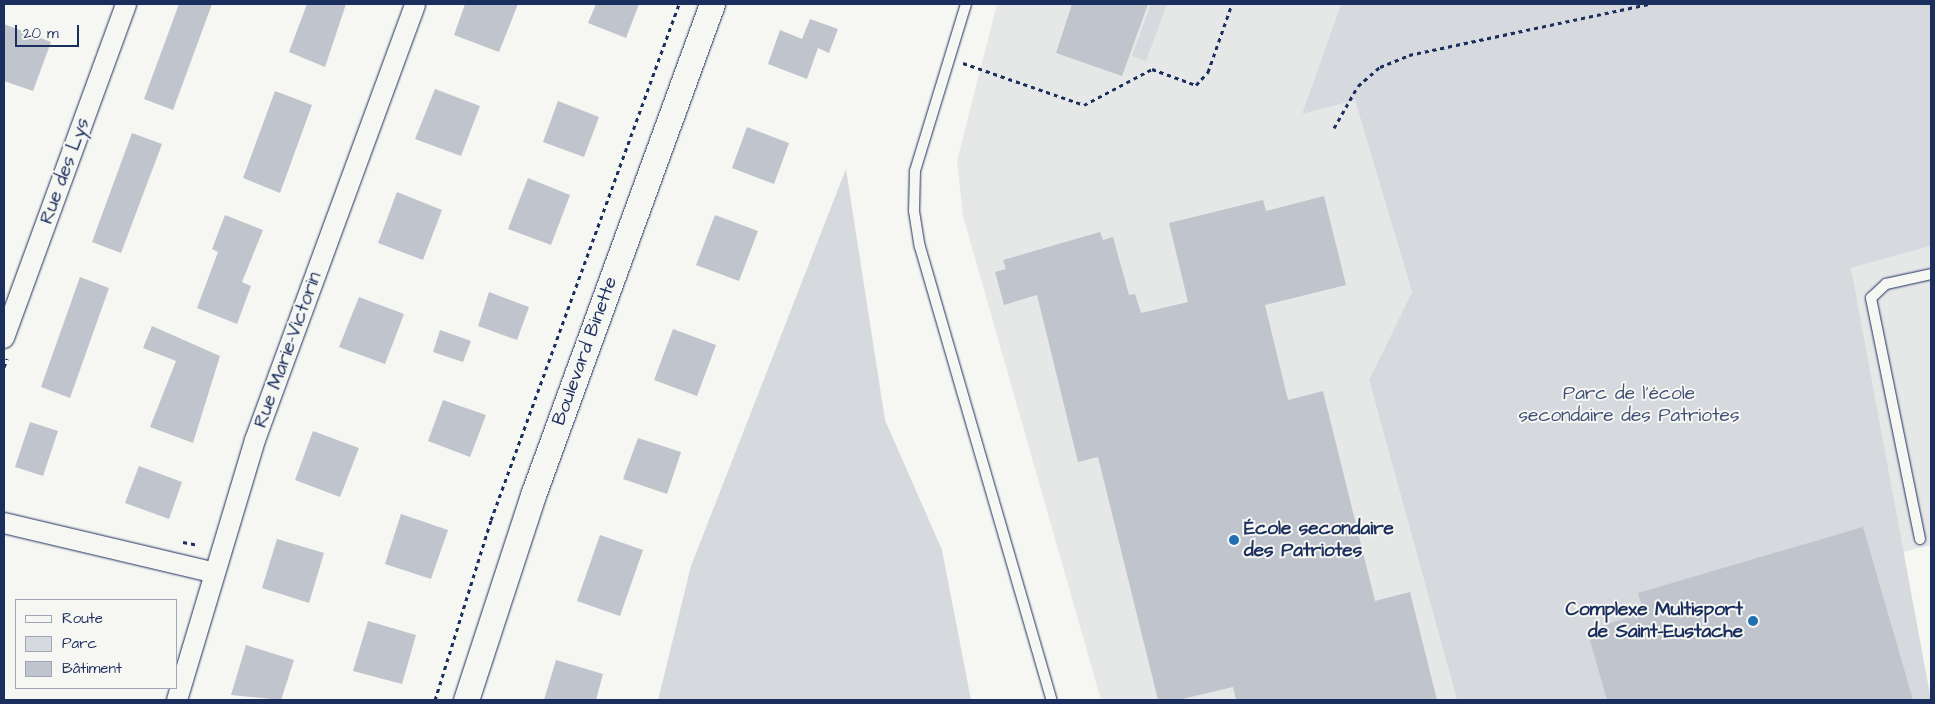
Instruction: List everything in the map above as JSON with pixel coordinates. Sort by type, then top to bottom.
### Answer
[{"type":"street","name":"Rue des Lys","points":[[4,338],[126,4]]},
{"type":"street","name":"Rue Marie-Victorin","points":[[177,700],[212,572],[265,412],[414,4]]},
{"type":"street","name":"Boulevard Binette","points":[[466,700],[530,503],[712,4]]},
{"type":"street","name":"Boulevard Binette","points":[[482,700],[546,500],[728,4]]},
{"type":"street","points":[[4,523],[212,572]]},
{"type":"lane","points":[[966,4],[915,171],[914,211],[920,247],[1052,700]]},
{"type":"lane","points":[[1920,539],[1871,298],[1886,284],[1931,274]]},
{"type":"path","name":"Boulevard Binette","points":[[435,700],[491,520],[679,4]]},
{"type":"path","points":[[949,58],[1084,105],[1152,70],[1196,85],[1208,72],[1232,4]]},
{"type":"path","points":[[1334,128],[1358,86],[1380,67],[1409,55],[1649,4]]},
{"type":"shaded area","name":"École secondaire des Patriotes","points":[[997,4],[1341,4],[1302,114],[1355,99],[1412,292],[1369,380],[1457,700],[1101,700],[963,216],[957,161]]},
{"type":"shaded area","points":[[1931,246],[1931,545],[1903,552],[1851,268]]},
{"type":"green space","points":[[1151,4],[1167,4],[1146,61],[1132,56]]},
{"type":"green space","name":"Parc de l'école secondaire des Patriotes","points":[[1341,4],[1931,4],[1931,246],[1851,268],[1931,700],[1457,700],[1369,380],[1412,292],[1355,100],[1302,114]]},
{"type":"green space","points":[[846,169],[885,420],[942,550],[971,700],[658,700],[691,566]]},
{"type":"building","points":[[179,4],[212,4],[173,110],[144,99]]},
{"type":"building","points":[[307,4],[346,4],[325,67],[289,52]]},
{"type":"building","points":[[465,4],[518,4],[499,52],[454,35]]},
{"type":"building","points":[[596,4],[639,4],[626,38],[588,23]]},
{"type":"building","points":[[1072,4],[1148,4],[1122,76],[1056,53]]},
{"type":"building","points":[[810,19],[838,29],[829,53],[818,48],[807,79],[768,64],[780,30],[802,39]]},
{"type":"building","points":[[4,24],[51,42],[33,91],[4,81]]},
{"type":"building","points":[[435,89],[480,106],[461,156],[415,139]]},
{"type":"building","points":[[275,91],[312,105],[280,193],[243,178]]},
{"type":"building","points":[[558,101],[599,117],[584,157],[543,142]]},
{"type":"building","points":[[747,127],[789,143],[774,184],[732,168]]},
{"type":"building","points":[[132,133],[162,144],[121,253],[92,242]]},
{"type":"building","points":[[528,178],[570,195],[551,245],[508,229]]},
{"type":"building","points":[[397,192],[442,210],[423,260],[378,243]]},
{"type":"building","points":[[1324,196],[1346,285],[1265,305],[1288,400],[1323,391],[1375,601],[1410,592],[1437,700],[1236,700],[1233,687],[1178,700],[1158,700],[1098,457],[1078,462],[1037,295],[1004,305],[995,272],[1006,269],[1003,260],[1100,232],[1103,240],[1113,237],[1129,295],[1135,294],[1141,313],[1188,302],[1169,223],[1263,200],[1266,211]]},
{"type":"building","points":[[225,215],[263,230],[242,282],[251,286],[237,324],[197,308],[218,252],[212,249]]},
{"type":"building","points":[[715,215],[758,231],[739,281],[696,265]]},
{"type":"building","points":[[80,277],[109,288],[70,398],[41,387]]},
{"type":"building","points":[[489,292],[529,307],[517,340],[478,326]]},
{"type":"building","points":[[359,297],[404,314],[385,364],[339,347]]},
{"type":"building","points":[[152,326],[220,356],[193,443],[150,427],[176,361],[143,348]]},
{"type":"building","points":[[673,329],[716,345],[697,396],[654,380]]},
{"type":"building","points":[[440,330],[471,341],[463,362],[433,352]]},
{"type":"building","points":[[443,400],[486,415],[470,457],[428,441]]},
{"type":"building","points":[[30,422],[58,431],[43,476],[15,467]]},
{"type":"building","points":[[313,431],[359,448],[340,497],[295,480]]},
{"type":"building","points":[[638,438],[681,452],[667,494],[623,479]]},
{"type":"building","points":[[139,466],[182,482],[169,519],[125,503]]},
{"type":"building","points":[[401,514],[448,530],[431,579],[385,564]]},
{"type":"building","name":"Complexe Multisport de Saint-Eustache","points":[[1863,527],[1913,700],[1607,700],[1587,630],[1644,613],[1638,593]]},
{"type":"building","points":[[600,535],[643,550],[620,616],[577,601]]},
{"type":"building","points":[[277,539],[324,553],[309,603],[262,588]]},
{"type":"building","points":[[368,621],[416,635],[402,684],[353,671]]},
{"type":"building","points":[[246,645],[294,660],[281,700],[231,695]]},
{"type":"building","points":[[556,660],[603,674],[596,700],[544,700]]},
{"type":"place","name":"École secondaire des Patriotes","points":[[1234,540]]},
{"type":"place","name":"Complexe Multisport de Saint-Eustache","points":[[1753,621]]}]
